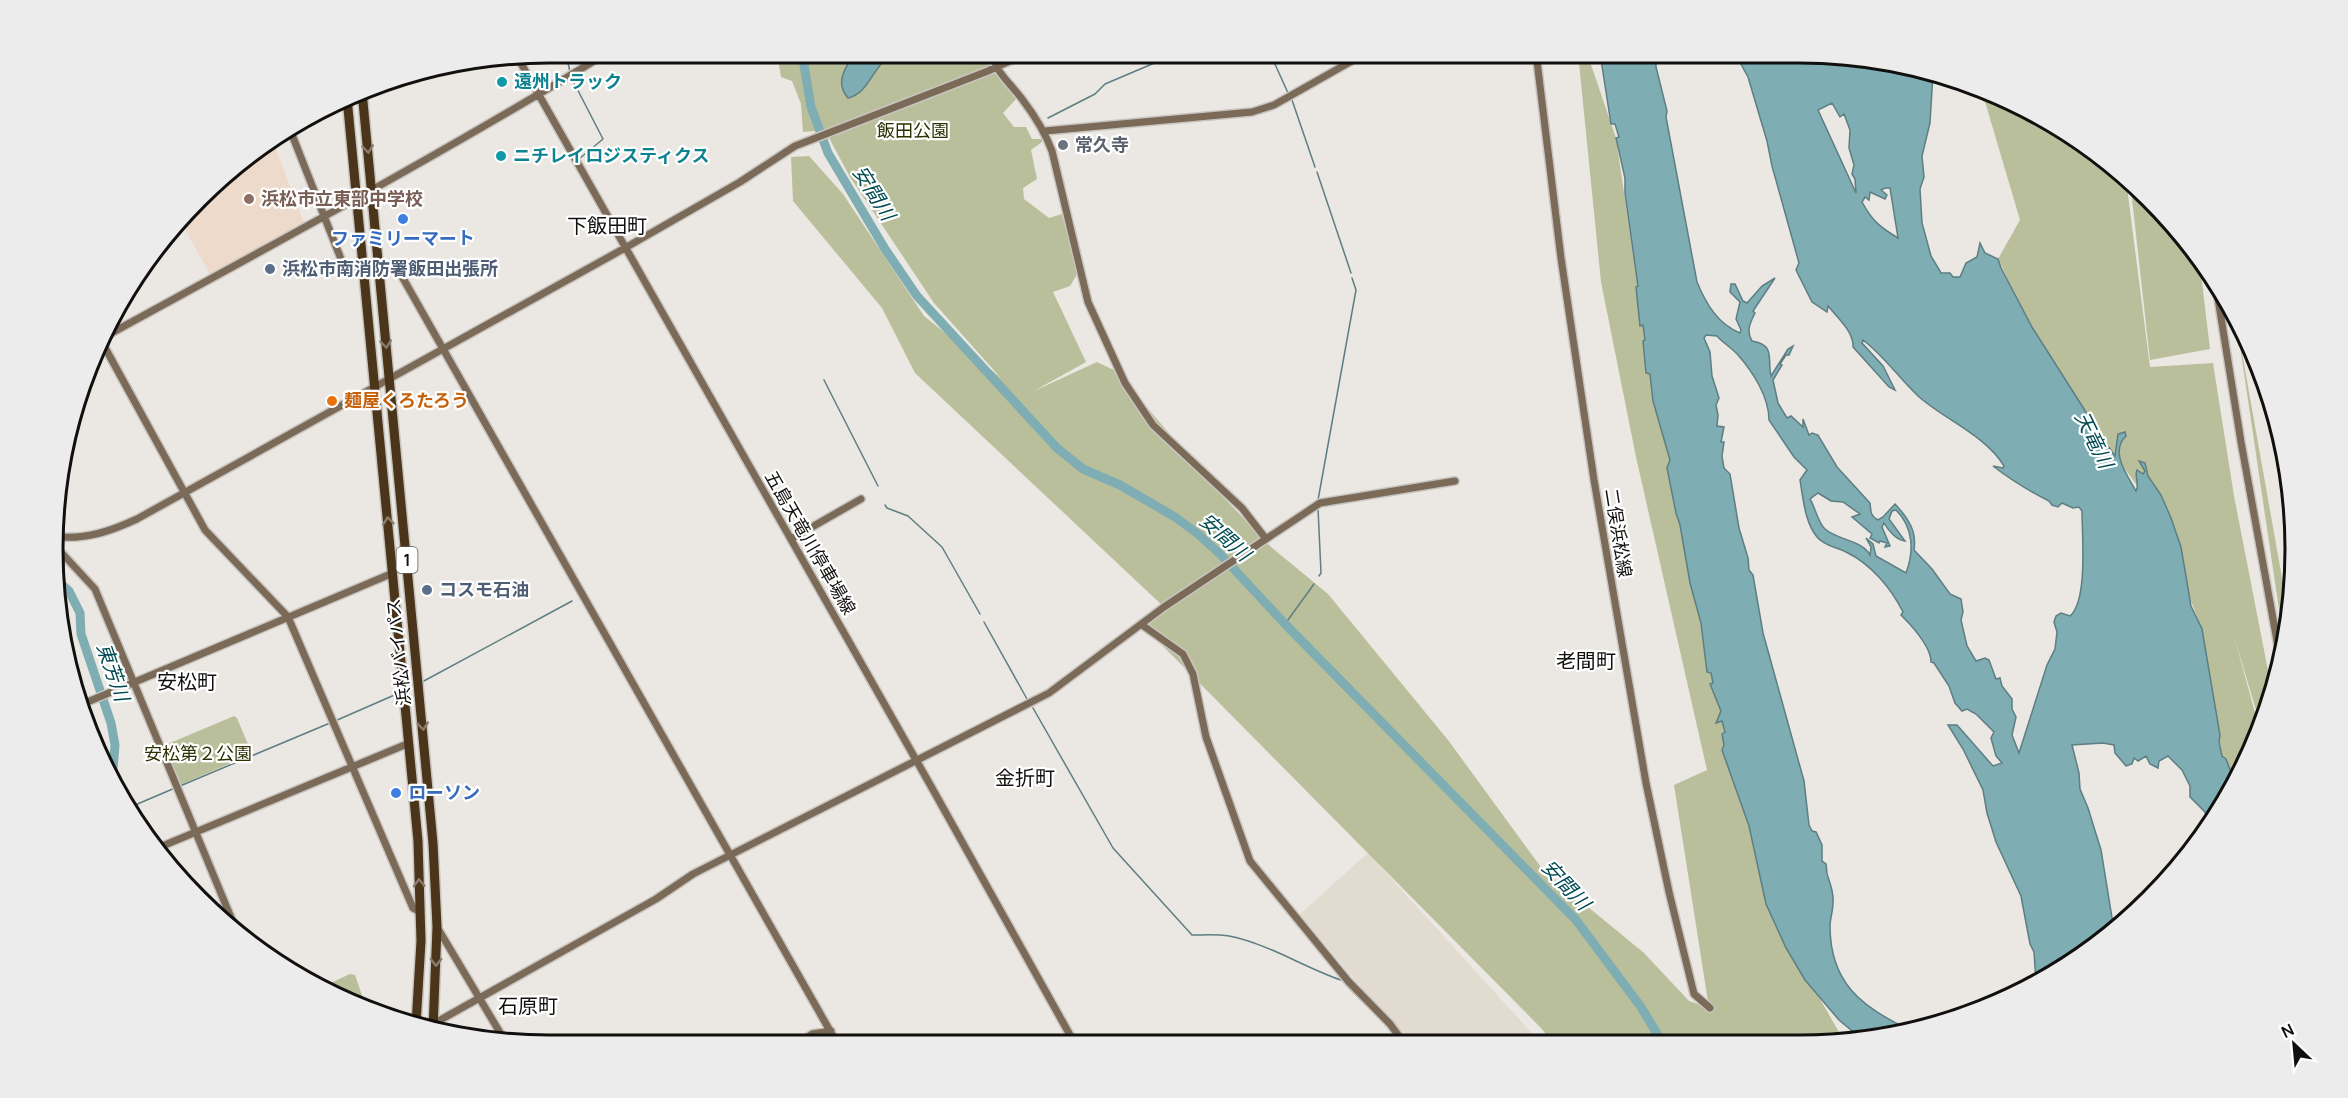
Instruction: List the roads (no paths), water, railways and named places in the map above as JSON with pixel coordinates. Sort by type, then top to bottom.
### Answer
[{"type":"highway","name":"浜松バイパス","points":[[363,100],[429,789],[437,927],[431,1020]]},
{"type":"highway","name":"浜松バイパス","points":[[348,107],[418,841],[420,976],[417,1016]]},
{"type":"street","points":[[114,331],[356,198],[538,95],[589,63]]},
{"type":"street","points":[[995,63],[1045,131],[1053,151],[1088,302],[1125,383],[1153,425],[1242,508],[1266,539]]},
{"type":"street","points":[[63,537],[78,538],[110,531],[184,493],[625,248],[740,182],[795,146],[1004,63]]},
{"type":"street","points":[[1045,131],[1252,112],[1274,105],[1347,63]]},
{"type":"street","name":"二俣浜松線","points":[[1537,63],[1561,258],[1596,491],[1644,772],[1669,892],[1694,994],[1710,1008]]},
{"type":"street","name":"五島天竜川停車場線","points":[[521,64],[917,760],[1070,1035]]},
{"type":"street","points":[[293,136],[344,264],[353,268],[391,265],[400,273],[833,1035]]},
{"type":"street","points":[[2219,304],[2277,639]]},
{"type":"street","points":[[106,350],[209,535],[288,617],[412,908],[420,912]]},
{"type":"street","points":[[439,1022],[729,855],[1049,693],[1142,625],[1320,503],[1455,481]]},
{"type":"street","points":[[791,539],[861,499]]},
{"type":"street","points":[[63,555],[95,589],[230,915]]},
{"type":"street","points":[[88,701],[393,573]]},
{"type":"street","points":[[1142,625],[1183,654],[1193,674],[1206,737],[1250,861],[1348,981],[1398,1035]]},
{"type":"street","points":[[164,846],[407,744]]},
{"type":"street","points":[[437,927],[500,1032]]},
{"type":"street","points":[[811,1035],[831,1031]]},
{"type":"water","points":[[848,63],[882,63],[864,88],[848,98],[842,88],[843,73]]},
{"type":"water","name":"天竜川","points":[[1602,63],[1656,63],[1667,111],[1666,117],[1697,282],[1704,298],[1719,319],[1740,333],[1736,319],[1740,302],[1730,292],[1731,284],[1735,284],[1743,301],[1747,303],[1762,286],[1775,278],[1753,311],[1755,313],[1749,330],[1752,341],[1768,349],[1771,376],[1788,349],[1793,346],[1789,355],[1786,355],[1780,364],[1782,365],[1773,380],[1778,403],[1787,418],[1791,416],[1803,427],[1803,419],[1809,435],[1812,433],[1818,435],[1837,467],[1870,503],[1874,517],[1878,520],[1883,517],[1895,504],[1908,520],[1913,531],[1914,550],[1932,569],[1950,594],[1961,599],[1963,612],[1961,620],[1967,646],[1976,661],[1985,658],[1989,660],[1996,679],[2000,678],[2002,686],[2012,699],[2012,709],[2016,717],[2012,735],[2019,753],[2047,665],[2055,649],[2057,632],[2054,622],[2056,616],[2061,613],[2070,616],[2076,608],[2079,597],[2083,567],[2082,511],[2079,507],[2073,508],[2062,503],[2058,507],[2052,505],[1993,466],[2003,468],[2004,466],[1986,445],[1918,396],[1863,340],[1862,343],[1883,366],[1895,390],[1889,387],[1853,347],[1848,330],[1828,306],[1827,312],[1812,302],[1796,270],[1799,263],[1767,141],[1748,77],[1740,63],[1831,64],[1862,67],[1894,72],[1932,82],[1930,123],[1922,156],[1924,177],[1920,189],[1922,223],[1931,256],[1941,273],[1950,273],[1953,277],[1960,277],[1966,263],[1977,257],[1980,243],[1985,253],[1998,259],[2032,327],[2115,456],[2118,434],[2125,432],[2126,436],[2119,449],[2120,456],[2136,491],[2137,470],[2143,474],[2145,471],[2139,461],[2145,463],[2148,476],[2161,495],[2181,547],[2191,606],[2202,629],[2220,735],[2219,742],[2222,756],[2226,759],[2231,772],[2206,815],[2190,797],[2190,786],[2182,770],[2168,756],[2159,761],[2158,768],[2150,764],[2146,756],[2138,761],[2134,758],[2132,764],[2126,766],[2115,753],[2114,745],[2103,743],[2072,745],[2079,773],[2080,789],[2101,850],[2112,920],[2095,935],[2035,973],[2034,952],[2030,944],[2021,896],[1996,842],[1983,790],[1963,749],[1948,725],[1957,725],[1993,766],[2002,763],[1996,756],[1991,738],[1994,732],[1976,714],[1967,709],[1962,711],[1955,703],[1949,686],[1931,662],[1928,649],[1901,615],[1903,612],[1898,603],[1872,570],[1855,557],[1817,537],[1807,518],[1800,480],[1807,470],[1794,457],[1769,420],[1763,394],[1749,369],[1736,352],[1717,336],[1706,335],[1704,338],[1710,352],[1712,376],[1719,398],[1716,405],[1717,426],[1724,427],[1721,442],[1724,442],[1722,456],[1724,468],[1730,474],[1739,528],[1748,558],[1749,570],[1753,575],[1763,633],[1804,781],[1809,825],[1812,831],[1816,832],[1822,845],[1822,861],[1826,864],[1833,893],[1831,946],[1842,977],[1851,990],[1863,1002],[1899,1025],[1853,1032],[1839,1020],[1805,980],[1786,948],[1766,904],[1749,826],[1722,750],[1724,745],[1722,734],[1725,732],[1722,721],[1716,723],[1721,711],[1710,684],[1713,683],[1711,673],[1707,672],[1701,623],[1690,583],[1667,468],[1670,460],[1653,401],[1650,374],[1646,373],[1643,341],[1645,340],[1643,325],[1640,326],[1636,287],[1638,286],[1625,178],[1615,124],[1611,124]],"holes":[[[1832,103],[1840,117],[1844,114],[1850,130],[1849,148],[1854,165],[1852,174],[1855,179],[1856,193],[1818,110]],[[1890,188],[1898,238],[1877,223],[1862,202],[1865,197],[1869,200],[1870,192],[1885,199],[1887,195],[1881,190]],[[1818,493],[1831,501],[1843,502],[1860,514],[1852,517],[1872,534],[1870,538],[1879,543],[1880,541],[1887,543],[1885,547],[1890,546],[1882,527],[1884,523],[1895,537],[1905,541],[1889,519],[1892,511],[1896,510],[1906,524],[1911,540],[1906,573],[1876,556],[1873,544],[1866,538],[1871,547],[1870,555],[1861,546],[1825,529],[1810,499]]]},
{"type":"waterway","points":[[568,63],[570,72]]},
{"type":"waterway","name":"安間川","points":[[804,63],[811,107],[828,153],[885,249],[917,296],[1057,448],[1083,469],[1120,485],[1175,517],[1220,554],[1285,624],[1576,920],[1641,1007],[1658,1035]]},
{"type":"waterway","points":[[1048,118],[1095,94],[1105,84],[1154,63]]},
{"type":"waterway","points":[[1274,63],[1288,93]]},
{"type":"waterway","points":[[571,77],[603,139],[579,159]]},
{"type":"waterway","points":[[1292,100],[1315,167]]},
{"type":"waterway","points":[[1317,172],[1351,273]]},
{"type":"waterway","points":[[1318,500],[1356,290],[1352,278]]},
{"type":"waterway","points":[[824,380],[878,486]]},
{"type":"waterway","points":[[885,505],[887,508],[908,516],[942,547],[980,614]]},
{"type":"waterway","points":[[1318,508],[1321,573],[1319,576]]},
{"type":"waterway","points":[[1285,624],[1314,584]]},
{"type":"waterway","name":"東芳川","points":[[65,587],[80,613],[81,634],[111,723],[115,745],[113,765]]},
{"type":"waterway","points":[[422,682],[572,601]]},
{"type":"waterway","points":[[984,622],[1027,699]]},
{"type":"waterway","points":[[335,721],[399,693]]},
{"type":"waterway","points":[[1033,708],[1113,848],[1192,935],[1224,935],[1244,940],[1341,980]]},
{"type":"waterway","points":[[180,786],[330,723]]},
{"type":"waterway","points":[[136,805],[175,788]]},
{"type":"waterway","points":[[1346,985],[1394,1035]]},
{"type":"place","name":"遠州トラック","points":[[502,82]]},
{"type":"place","name":"常久寺","points":[[1063,145]]},
{"type":"place","name":"ニチレイロジスティクス","points":[[501,156]]},
{"type":"place","name":"浜松市立東部中学校","points":[[249,199]]},
{"type":"place","name":"ファミリーマート","points":[[403,219]]},
{"type":"place","name":"浜松市南消防署飯田出張所","points":[[270,269]]},
{"type":"place","name":"麺屋くろたろう","points":[[332,401]]},
{"type":"place","name":"コスモ石油","points":[[427,590]]},
{"type":"place","name":"ローソン","points":[[396,793]]},
{"type":"district","name":"下飯田町","points":[[607,226]]},
{"type":"district","name":"老間町","points":[[1586,661]]},
{"type":"district","name":"安松町","points":[[187,682]]},
{"type":"district","name":"金折町","points":[[1025,778]]},
{"type":"district","name":"石原町","points":[[528,1006]]},
{"type":"park label","name":"飯田公園","points":[[913,131]]},
{"type":"park label","name":"安松第２公園","points":[[198,754]]}]
